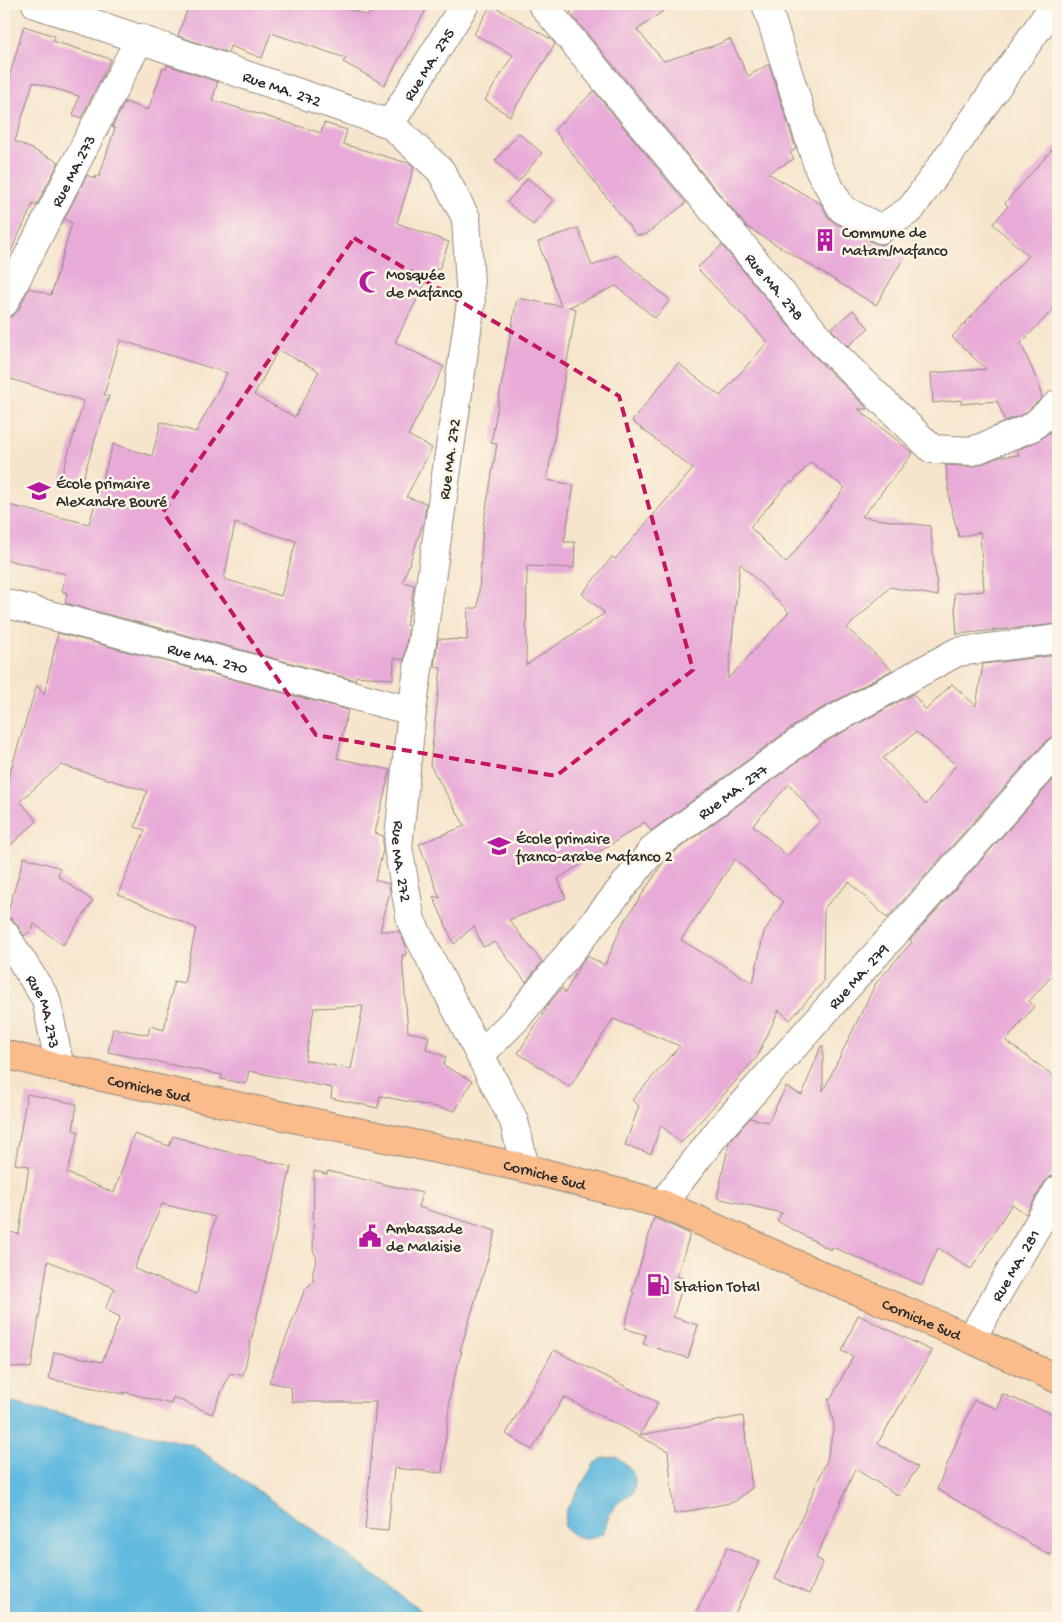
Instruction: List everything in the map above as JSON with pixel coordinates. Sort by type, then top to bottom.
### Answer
[{"type":"main road","name":"Corniche Sud","points":[[4,1054],[60,1068],[525,1168],[662,1204],[1058,1379]]},
{"type":"street","name":"Rue MA. 272","points":[[36,4],[390,124],[441,171],[466,218],[471,302],[412,711],[398,847],[411,921],[514,1121],[525,1168]]},
{"type":"street","name":"Rue MA. 275","points":[[390,124],[465,4]]},
{"type":"street","name":"Rue MA. 278","points":[[542,4],[823,343],[932,449],[973,451],[1032,427],[1058,404]]},
{"type":"street","points":[[766,4],[819,169],[842,210],[881,229],[911,209],[1056,4]]},
{"type":"street","name":"Rue MA.273","points":[[4,303],[140,38]]},
{"type":"street","name":"Rue MA. 270","points":[[4,603],[412,711]]},
{"type":"street","name":"Rue MA. 277","points":[[480,1054],[517,1018],[655,848],[815,730],[957,652],[1058,639]]},
{"type":"street","name":"Rue MA. 279","points":[[662,1204],[720,1129],[1058,751]]},
{"type":"street","name":"Rue MA.273","points":[[4,933],[46,998],[60,1068]]},
{"type":"street","name":"Rue MA. 281","points":[[971,1339],[1058,1190]]},
{"type":"highlighted area","points":[[354,238],[619,396],[693,670],[556,776],[316,735],[163,512]]},
{"type":"water","points":[[4,1401],[193,1445],[326,1539],[431,1618],[4,1618]]},
{"type":"water","points":[[617,1457],[630,1469],[634,1477],[635,1487],[633,1493],[620,1501],[613,1509],[604,1532],[588,1539],[579,1538],[564,1527],[566,1511],[594,1464],[603,1458]]},
{"type":"building","points":[[189,4],[334,4],[368,16],[375,4],[429,4],[385,85],[343,62],[346,58],[271,33],[262,58],[230,46],[228,53],[178,36]]},
{"type":"building","points":[[579,4],[673,4],[637,30],[664,61],[730,39],[748,76],[769,64],[796,149],[790,153],[794,159],[768,173],[821,204],[828,217],[835,223],[874,243],[881,245],[887,243],[906,254],[876,305],[747,227],[570,13]]},
{"type":"building","points":[[491,5],[551,39],[555,44],[510,116],[485,100],[513,55],[474,34]]},
{"type":"building","points":[[24,26],[55,36],[53,41],[111,59],[81,118],[73,115],[79,96],[33,82],[15,141],[59,162],[36,206],[33,204],[4,266],[4,95]]},
{"type":"building","points":[[167,65],[218,82],[212,100],[321,133],[324,123],[347,130],[343,144],[411,164],[414,167],[397,223],[449,242],[439,270],[433,268],[395,342],[444,367],[408,435],[432,448],[406,497],[426,503],[424,521],[403,582],[414,585],[406,625],[409,626],[404,660],[394,658],[393,679],[356,676],[355,680],[65,603],[67,593],[62,591],[66,574],[4,559],[4,504],[89,524],[113,444],[152,456],[161,422],[196,432],[227,373],[120,340],[104,395],[109,396],[80,487],[60,481],[84,401],[4,377],[4,318],[12,316],[18,311],[29,288],[51,295],[72,223],[64,219],[87,175],[95,179],[96,176],[99,177],[115,128],[112,127],[125,102],[148,110],[163,68],[166,69]],"holes":[[[278,350],[319,371],[295,417],[254,395]],[[235,523],[296,541],[281,596],[224,579]]]},
{"type":"building","points":[[594,91],[686,203],[645,235],[636,235],[554,130]]},
{"type":"building","points":[[519,133],[542,153],[518,182],[495,161]]},
{"type":"building","points":[[1058,143],[1058,304],[1021,343],[1038,383],[1042,398],[1024,414],[1005,421],[997,401],[961,404],[961,400],[933,403],[931,373],[986,369],[952,337],[1028,256],[993,224],[1008,206],[1005,203]]},
{"type":"building","points":[[528,178],[553,200],[533,225],[507,202]]},
{"type":"building","points":[[578,228],[592,266],[617,255],[670,300],[655,318],[616,286],[569,307],[576,309],[547,480],[574,485],[564,542],[575,542],[574,568],[527,566],[526,665],[605,613],[582,594],[612,557],[615,559],[693,469],[632,421],[678,363],[720,396],[768,342],[697,268],[722,245],[811,353],[868,409],[858,409],[913,453],[862,517],[930,526],[938,596],[890,587],[847,628],[892,670],[806,717],[651,831],[645,822],[558,879],[566,898],[509,920],[542,962],[526,982],[495,942],[483,947],[474,926],[454,944],[433,896],[440,898],[419,844],[465,826],[430,765],[441,668],[434,666],[438,639],[467,640],[468,608],[478,608],[483,527],[497,444],[491,443],[517,298],[561,306],[538,242]],"holes":[[[811,462],[845,488],[786,563],[750,527],[790,482],[792,483]],[[740,563],[789,612],[728,679]]]},
{"type":"building","points":[[853,310],[869,328],[848,346],[831,329]]},
{"type":"building","points":[[1050,432],[1050,434],[1058,432],[1058,624],[957,634],[954,593],[984,591],[980,532],[959,537],[950,504],[946,465],[973,467],[1000,457],[1019,455],[1017,450],[1038,441]]},
{"type":"building","points":[[58,633],[348,710],[337,758],[390,770],[375,833],[383,836],[383,851],[375,880],[389,884],[390,892],[380,931],[399,931],[406,946],[406,955],[402,955],[408,1032],[429,1036],[426,1049],[446,1057],[443,1065],[472,1081],[455,1111],[380,1096],[378,1108],[331,1098],[332,1088],[249,1071],[246,1084],[221,1079],[222,1075],[108,1052],[113,1028],[148,1035],[150,1026],[164,1030],[174,981],[184,983],[196,928],[118,894],[145,830],[135,827],[147,791],[61,765],[20,801],[37,821],[4,851],[4,783],[6,785],[37,685],[44,695]],"holes":[[[363,1006],[351,1069],[305,1060],[314,1008]]]},
{"type":"building","points":[[1058,655],[1058,736],[1053,736],[1046,741],[887,918],[849,882],[824,908],[823,982],[790,1020],[779,1010],[757,1057],[681,1143],[661,1125],[651,1154],[625,1145],[639,1106],[632,1100],[680,1046],[613,1019],[570,1087],[518,1053],[545,1008],[562,988],[565,993],[581,963],[587,956],[605,965],[622,925],[666,858],[823,743],[913,694],[926,710],[952,684],[976,706],[983,664]],"holes":[[[916,732],[956,765],[926,805],[883,758]],[[789,784],[820,821],[787,856],[753,825]],[[735,859],[783,902],[764,932],[753,983],[681,940]]]},
{"type":"building","points":[[1058,774],[1058,969],[1029,1001],[1034,1006],[1006,1041],[1058,1079],[1058,1174],[1051,1176],[1045,1182],[1026,1214],[1012,1204],[971,1269],[938,1248],[922,1285],[832,1247],[831,1250],[777,1221],[782,1213],[717,1198],[729,1143],[732,1139],[750,1118],[768,1122],[786,1087],[802,1095],[821,1046],[823,1046],[823,1091],[876,983],[912,942],[910,940]]},
{"type":"building","points":[[24,857],[60,868],[58,876],[93,901],[63,945],[34,924],[32,930],[24,936],[12,919],[6,918]]},
{"type":"building","points":[[27,1094],[77,1104],[73,1130],[79,1132],[67,1173],[114,1193],[134,1134],[169,1146],[173,1136],[212,1148],[291,1167],[243,1376],[230,1373],[212,1414],[173,1397],[171,1404],[124,1392],[124,1394],[49,1379],[54,1352],[102,1362],[120,1317],[105,1309],[115,1288],[48,1261],[31,1368],[4,1366],[4,1231],[19,1234],[29,1166],[15,1164]],"holes":[[[162,1204],[215,1217],[197,1294],[134,1269]]]},
{"type":"building","points":[[314,1171],[327,1174],[328,1171],[422,1193],[418,1207],[496,1231],[460,1351],[462,1351],[451,1388],[442,1473],[394,1468],[388,1531],[365,1529],[376,1402],[292,1402],[291,1387],[269,1382],[305,1289],[313,1282],[313,1270],[317,1258],[313,1250]]},
{"type":"building","points":[[654,1218],[690,1234],[677,1276],[685,1279],[673,1317],[698,1325],[688,1358],[643,1344],[646,1335],[624,1328],[634,1293],[632,1292]]},
{"type":"building","points":[[858,1315],[932,1351],[878,1443],[918,1467],[899,1496],[855,1469],[816,1558],[823,1562],[809,1594],[775,1579],[827,1460],[834,1425],[828,1399],[831,1399],[853,1356],[842,1351]]},
{"type":"building","points":[[554,1350],[658,1403],[640,1435],[743,1416],[752,1488],[734,1502],[674,1514],[668,1451],[564,1397],[532,1450],[506,1434]]},
{"type":"building","points":[[1002,1394],[1058,1416],[1058,1541],[1050,1555],[937,1489],[974,1400],[998,1409]]},
{"type":"building","points":[[727,1547],[759,1562],[733,1618],[694,1618]]},
{"type":"place","name":"Commune de Matam/Mafanco","points":[[825,240]]},
{"type":"place","name":"Mosquée de Mafanco","points":[[370,282]]},
{"type":"place","name":"École primaire Alexandre Bouré","points":[[39,491]]},
{"type":"place","name":"École primaire franco-arabe Mafanco 2","points":[[499,846]]},
{"type":"place","name":"Ambassade de Malaisie","points":[[370,1236]]},
{"type":"place","name":"Station Total","points":[[658,1285]]}]
